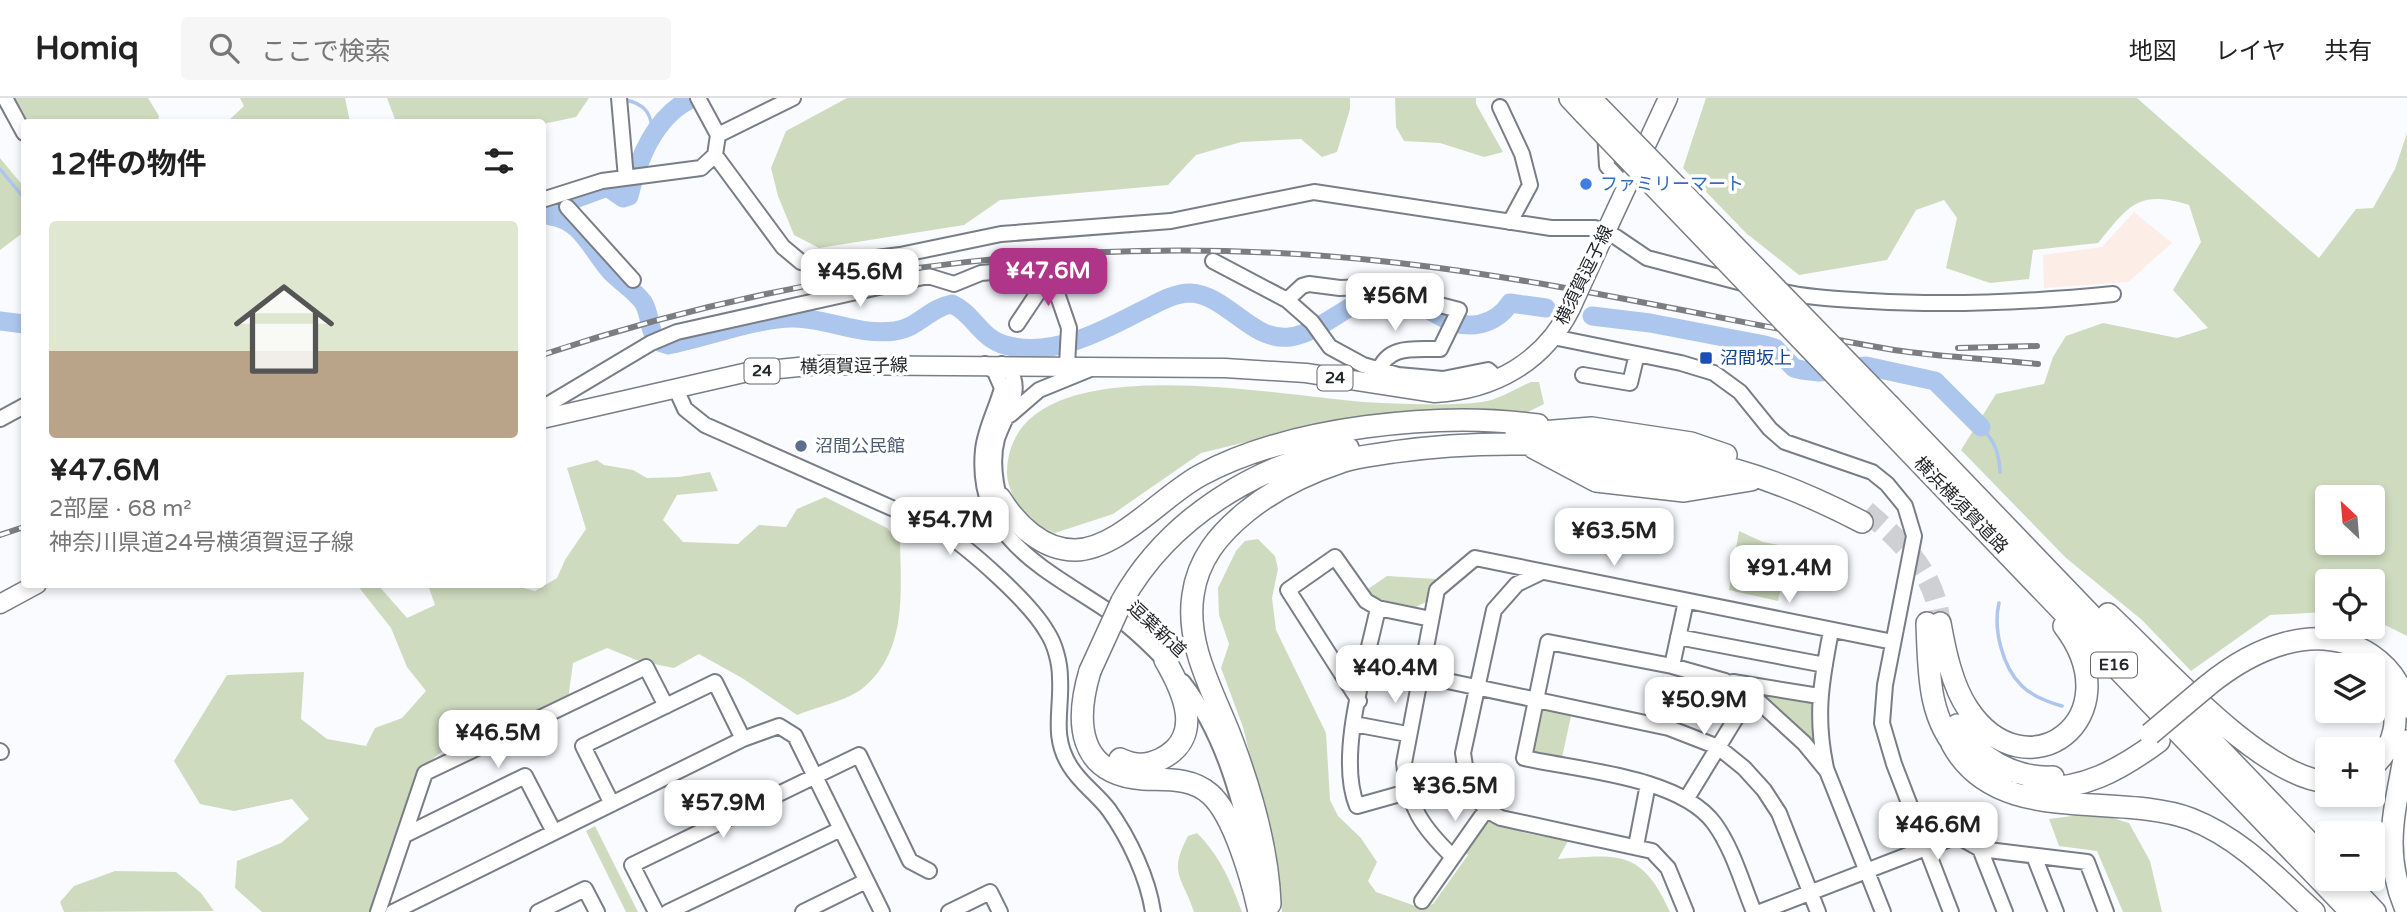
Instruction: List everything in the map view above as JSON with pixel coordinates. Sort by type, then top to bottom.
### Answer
[{"type":"highway","name":"横浜横須賀道路","points":[[1570,98],[1588,106],[1884,412],[2351,912]]},
{"type":"highway","name":"横浜横須賀道路","points":[[1884,412],[1962,480],[2315,848]]},
{"type":"highway","points":[[1884,412],[2050,607],[2073,638],[2084,663],[2088,687],[2084,708],[2075,726],[2058,740],[2039,747],[2017,746],[1997,738],[1966,708],[1937,630]]},
{"type":"highway","points":[[1000,498],[1014,519],[1032,536],[1052,546],[1074,550],[1099,545],[1115,537],[1173,492],[1219,466],[1258,450],[1373,427],[1444,421],[1512,421],[1569,448],[1596,481],[1684,491],[1711,486],[1744,474]]},
{"type":"highway","points":[[1266,910],[1225,814],[1210,793],[1184,781],[1118,774],[1090,752],[1080,716],[1095,673],[1126,603],[1155,556],[1185,525],[1226,495],[1279,468],[1333,451],[1387,442],[1569,448]]},
{"type":"highway","points":[[1537,446],[1584,461],[1744,474]]},
{"type":"highway","points":[[1126,603],[1178,545],[1224,507],[1285,475],[1342,461],[1442,447],[1537,446],[1645,452],[1699,461],[1744,474],[1864,517]]},
{"type":"highway","points":[[1266,910],[1269,874],[1245,775],[1207,682],[1195,642],[1192,596],[1201,563],[1211,547],[1238,519],[1276,492],[1342,461]]},
{"type":"highway","points":[[1962,480],[2254,749],[2284,770],[2315,780]]},
{"type":"highway","points":[[1937,630],[1943,690],[1953,719],[1975,748],[2004,767],[2032,776],[2072,775],[2154,738]]},
{"type":"highway","points":[[1937,630],[1932,696],[1939,720],[1967,767],[2000,789],[2044,800],[2152,808],[2215,830],[2260,861],[2314,912]]},
{"type":"highway","points":[[1952,744],[1996,778],[2021,785],[2049,788],[2078,785],[2099,778],[2154,738],[2241,661],[2268,648],[2299,640],[2332,640],[2350,644],[2379,660],[2398,682],[2407,708]]},
{"type":"highway","points":[[2211,690],[2253,668],[2295,653],[2335,653]]},
{"type":"highway","points":[[1095,673],[1092,714],[1100,742],[1108,753],[1138,766],[1151,763],[1174,750],[1186,731],[1188,721],[1181,689],[1165,660]]},
{"type":"highway","points":[[2385,687],[2390,694],[2396,721],[2390,745],[2385,751]]},
{"type":"highway","points":[[2407,741],[2390,840],[2397,886],[2407,912]]},
{"type":"highway","points":[[2355,891],[2375,912]]},
{"type":"main road","name":"横須賀逗子線","points":[[1068,359],[1099,365],[1270,370],[1435,393],[1467,390],[1498,379],[1530,360],[1553,337],[1571,308],[1668,98]]},
{"type":"main road","name":"24","points":[[1044,365],[1068,359]]},
{"type":"main road","name":"横須賀逗子線","points":[[546,418],[748,372],[808,365],[1044,365]]},
{"type":"main road","points":[[0,604],[30,588]]},
{"type":"street","points":[[5,98],[21,127]]},
{"type":"street","points":[[718,135],[793,98]]},
{"type":"street","points":[[1603,98],[1607,166],[1627,188]]},
{"type":"street","points":[[618,99],[631,178]]},
{"type":"street","points":[[546,199],[602,181],[701,168],[715,155],[718,135],[699,99]]},
{"type":"street","points":[[1500,107],[1522,154],[1530,185],[1510,222]]},
{"type":"street","points":[[715,155],[783,247],[801,262],[820,265],[900,255],[1001,234],[1171,221],[1314,192],[1336,193],[1603,235],[1647,258],[1794,295],[1919,304],[2018,303],[2113,294]]},
{"type":"street","points":[[567,207],[633,280]]},
{"type":"street","points":[[1213,261],[1287,300],[1315,326],[1330,347],[1380,371],[1443,379],[1488,370],[1498,379]]},
{"type":"street","points":[[546,406],[657,340],[928,276],[954,284],[981,273],[1048,267],[1069,332],[1068,359]]},
{"type":"street","points":[[1017,324],[1051,273]]},
{"type":"street","points":[[1287,300],[1309,284],[1340,288],[1391,286],[1459,310],[1440,349],[1396,351],[1383,360],[1380,371]]},
{"type":"street","points":[[1553,337],[1714,373],[1740,392],[1770,429],[1785,442],[1861,467],[1895,492],[1909,513],[1914,536],[1885,685],[1882,723],[1890,752],[1951,912]]},
{"type":"street","points":[[1583,375],[1630,383],[1637,354]]},
{"type":"street","points":[[994,364],[1011,373],[1016,387]]},
{"type":"street","points":[[994,364],[1002,384],[999,419]]},
{"type":"street","points":[[999,419],[1016,387],[1044,365]]},
{"type":"street","points":[[999,419],[1039,390],[1099,365]]},
{"type":"street","points":[[676,389],[685,409],[705,425],[939,529],[958,541],[1033,612],[1048,632],[1057,656],[1060,678],[1057,726],[1060,746],[1070,766],[1108,809],[1121,831],[1143,876],[1153,912]]},
{"type":"street","points":[[0,419],[21,408]]},
{"type":"street","name":"逗葉新道","points":[[999,419],[995,457],[1000,498],[1007,518],[1021,540],[1147,630],[1195,685],[1225,739],[1239,775],[1266,910]]},
{"type":"street","name":"逗葉新道","points":[[999,419],[983,447],[983,482],[988,503],[1002,531],[1016,548],[1118,618],[1165,660],[1203,710],[1221,745],[1242,807],[1266,910]]},
{"type":"street","points":[[1359,701],[1288,590],[1335,557],[1366,601],[1378,608],[1431,619]]},
{"type":"street","points":[[1453,856],[1426,831],[1407,792],[1404,764],[1407,734],[1437,590],[1475,558],[1893,642]]},
{"type":"street","points":[[1542,572],[1517,584],[1494,610],[1463,753],[1463,770],[1468,785],[1486,810],[1501,818],[1652,851],[1662,859],[1686,912]]},
{"type":"street","points":[[1672,666],[1686,601]]},
{"type":"street","points":[[1378,608],[1354,724],[1349,766],[1352,793],[1357,806],[1407,792]]},
{"type":"street","points":[[1831,631],[1819,696],[1819,734],[1827,771],[1883,912]]},
{"type":"street","points":[[1678,637],[1825,665]]},
{"type":"street","points":[[1754,912],[1725,841],[1703,810],[1687,798],[1648,784],[1524,758],[1548,642],[1672,666],[1725,681],[1819,696]]},
{"type":"street","points":[[378,912],[425,773],[646,667],[666,706]]},
{"type":"street","points":[[1419,676],[1669,728],[1718,747],[1765,790],[1779,813],[1818,912]]},
{"type":"street","points":[[1725,681],[1750,695],[1784,722],[1827,771]]},
{"type":"street","points":[[612,804],[583,746],[715,682],[743,739]]},
{"type":"street","points":[[1687,798],[1750,695]]},
{"type":"street","points":[[1354,724],[1407,734]]},
{"type":"street","points":[[393,912],[771,727],[789,730],[815,776],[881,912]]},
{"type":"street","points":[[656,912],[632,865],[859,755],[910,861],[929,871]]},
{"type":"street","points":[[405,835],[525,776],[554,832]]},
{"type":"street","points":[[1636,846],[1648,784]]},
{"type":"street","points":[[1422,901],[1486,810]]},
{"type":"street","points":[[668,912],[841,829]]},
{"type":"street","points":[[1760,912],[1957,836],[1980,849],[2087,862],[2106,912]]},
{"type":"street","points":[[1980,849],[2005,912]]},
{"type":"street","points":[[2034,856],[2056,912]]},
{"type":"street","points":[[803,912],[866,881]]},
{"type":"street","points":[[538,912],[585,889],[597,912]]},
{"type":"street","points":[[949,912],[990,892],[1000,912]]},
{"type":"shaded area","points":[[2134,212],[2172,243],[2128,282],[2044,288],[2043,255],[2102,247]]},
{"type":"green space","points":[[7,98],[148,98],[159,116],[158,119],[22,119]]},
{"type":"green space","points":[[240,98],[345,98],[349,119],[230,119],[244,106]]},
{"type":"green space","points":[[387,98],[589,98],[576,117],[546,123],[546,119],[395,119]]},
{"type":"green space","points":[[847,98],[1350,98],[1350,109],[1337,152],[1322,157],[1301,139],[1241,142],[1196,155],[1168,185],[1000,200],[964,225],[819,248],[794,235],[778,196],[771,168],[786,131]]},
{"type":"green space","points":[[1395,98],[1476,98],[1476,104],[1503,152],[1484,157],[1440,143],[1404,141],[1396,127]]},
{"type":"green space","points":[[1706,98],[2137,98],[2319,258],[2356,209],[2373,208],[2395,169],[2407,133],[2407,636],[2385,625],[2385,569],[2315,569],[2315,613],[2270,615],[2191,671],[2142,620],[2066,558],[1961,450],[1996,394],[2044,384],[2053,357],[2066,336],[2103,323],[2177,338],[2208,328],[2173,290],[2201,242],[2189,205],[2157,199],[2146,200],[2127,210],[2098,243],[2033,250],[2029,279],[1990,283],[1946,268],[1957,218],[1944,200],[1916,210],[1887,260],[1799,275],[1746,233],[1683,168]]},
{"type":"green space","points":[[0,158],[21,183],[21,234],[0,250]]},
{"type":"green space","points":[[1531,382],[1539,382],[1544,404],[1528,412],[1455,413],[1279,434],[1201,453],[1113,514],[1055,533],[1025,520],[1008,483],[1007,471],[1021,429],[1056,402],[1106,389],[1165,385],[1228,388],[1382,403],[1445,404],[1488,401]]},
{"type":"green space","points":[[597,460],[604,465],[633,470],[647,478],[710,472],[718,491],[677,495],[663,520],[683,542],[738,544],[759,525],[786,527],[797,509],[825,497],[887,528],[900,541],[900,601],[894,639],[877,673],[857,692],[797,715],[742,678],[699,654],[674,668],[639,661],[607,648],[573,663],[568,699],[482,729],[469,730],[419,770],[370,912],[262,912],[235,888],[237,861],[281,843],[309,819],[292,799],[234,811],[200,804],[174,761],[227,675],[304,672],[301,719],[327,739],[366,746],[375,728],[402,718],[426,691],[407,667],[391,628],[359,588],[381,588],[407,618],[435,605],[429,588],[524,588],[535,591],[546,588],[546,584],[557,578],[565,560],[586,529],[567,468]]},
{"type":"green space","points":[[1739,531],[1763,542],[1789,547],[1778,601],[1729,590]]},
{"type":"green space","points":[[1258,539],[1275,556],[1278,569],[1272,598],[1276,630],[1326,733],[1330,800],[1338,816],[1361,838],[1377,862],[1368,881],[1376,892],[1421,908],[1433,904],[1468,855],[1464,851],[1487,819],[1525,833],[1568,841],[1558,859],[1598,856],[1627,860],[1649,877],[1670,912],[1282,912],[1276,862],[1243,727],[1221,668],[1229,644],[1219,615],[1218,588],[1236,551],[1245,541]]},
{"type":"green space","points":[[1387,576],[1436,579],[1428,601],[1416,607],[1374,598],[1368,589]]},
{"type":"green space","points":[[1762,690],[1814,699],[1815,738],[1810,741],[1760,695]]},
{"type":"green space","points":[[1540,704],[1572,711],[1562,758],[1530,752]]},
{"type":"green space","points":[[2096,813],[2129,823],[2150,861],[2162,912],[2123,912],[2097,851],[2059,846],[2049,819]]},
{"type":"green space","points":[[595,826],[638,912],[626,912],[586,831]]},
{"type":"green space","points":[[1197,833],[1224,870],[1242,912],[1194,912],[1178,867],[1188,836]]},
{"type":"green space","points":[[115,871],[176,872],[201,893],[214,911],[64,912],[60,902],[74,886]]},
{"type":"waterway","points":[[551,215],[561,204],[607,187],[623,198],[629,196],[637,167],[650,139],[668,115],[693,98]]},
{"type":"waterway","points":[[624,100],[643,107],[651,122],[653,136]]},
{"type":"waterway","points":[[0,169],[21,194]]},
{"type":"waterway","points":[[550,216],[570,223],[585,237],[611,272],[643,302],[653,334],[661,343],[668,345],[749,324],[794,318],[868,331],[895,331],[952,304],[966,313],[983,332],[997,342],[1023,348],[1040,348],[1076,341],[1165,299],[1190,293],[1216,301],[1251,326],[1276,337],[1304,333],[1356,304],[1383,295],[1408,299],[1447,320],[1468,325],[1493,319],[1510,303],[1546,308]]},
{"type":"waterway","points":[[1592,316],[1650,323],[1765,345],[1775,348],[1794,368],[1802,370],[1819,372],[1866,366],[1935,381],[1981,427]]},
{"type":"waterway","points":[[0,321],[21,324]]},
{"type":"waterway","points":[[1981,427],[1995,448],[2000,472]]},
{"type":"waterway","points":[[1999,603],[1998,635],[2009,669],[2030,693],[2062,706]]},
{"type":"tunnel","points":[[1866,511],[1915,560],[1932,589],[1940,623]]},
{"type":"railway","points":[[546,354],[646,323],[751,297],[858,277],[966,262],[1074,253],[1182,251],[1291,254],[1461,271],[1585,291],[1894,350],[2038,364]]},
{"type":"railway","points":[[1958,348],[2037,346]]},
{"type":"railway","points":[[0,535],[21,528]]},
{"type":"place","name":"ファミリーマート","points":[[1586,184]]},
{"type":"place","name":"沼間坂上","points":[[1706,358]]},
{"type":"place","name":"沼間公民館","points":[[801,446]]}]
